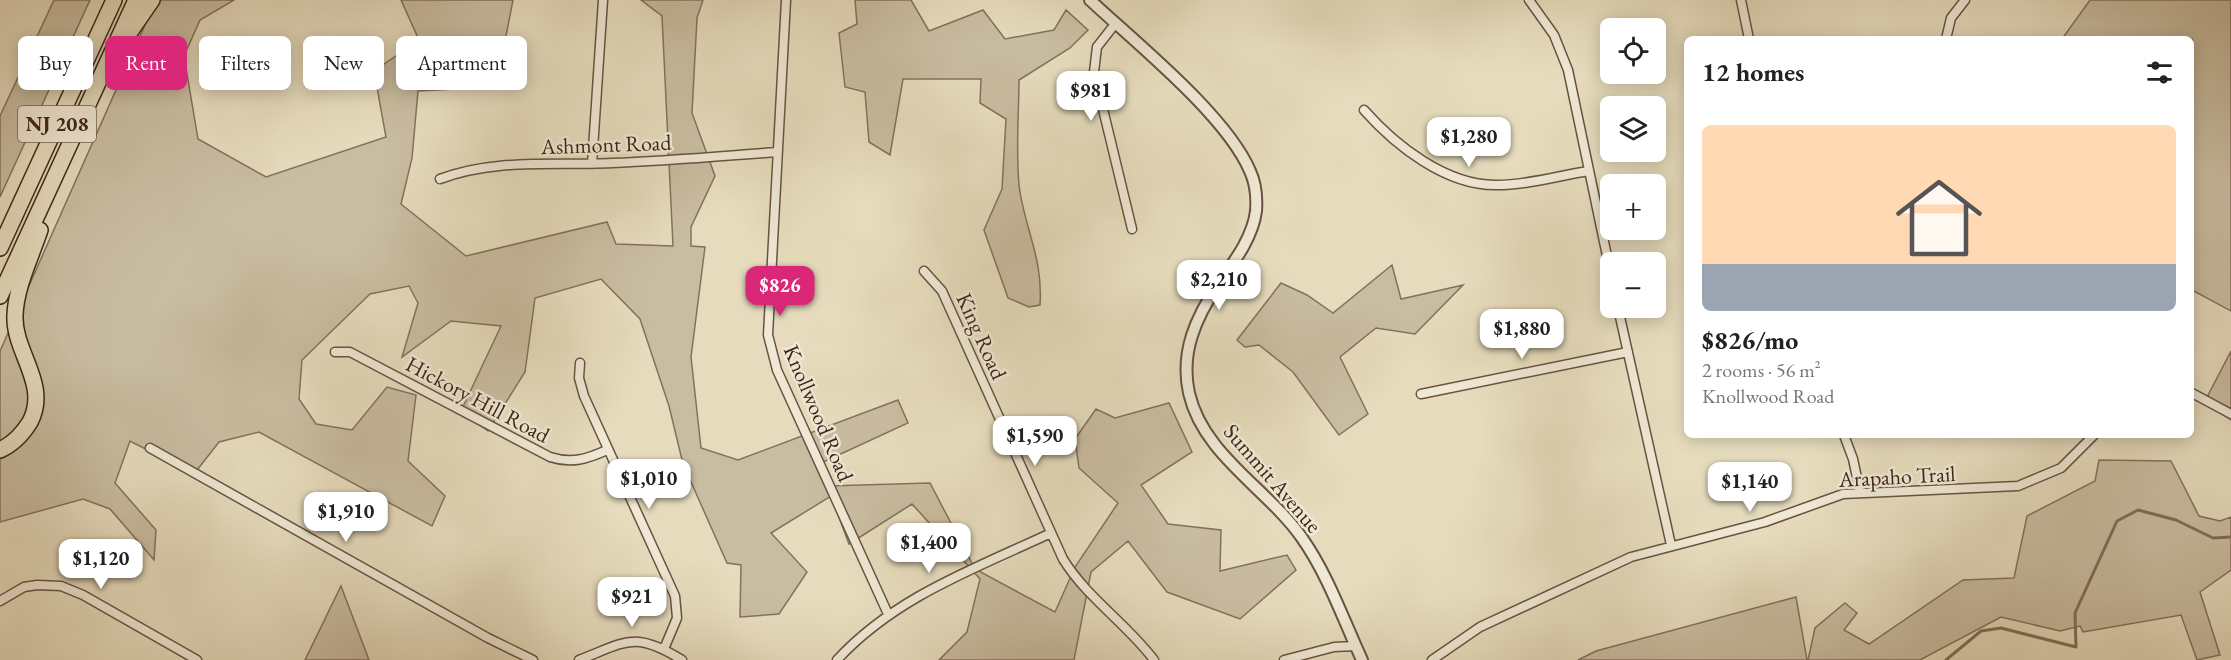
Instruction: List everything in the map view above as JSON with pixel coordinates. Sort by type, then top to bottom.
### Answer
[{"type":"highway","points":[[93,41],[109,0]]},
{"type":"highway","name":"NJ 208","points":[[93,46],[114,0]]},
{"type":"highway","name":"NJ 208","points":[[0,296],[136,0]]},
{"type":"highway","points":[[100,80],[152,0]]},
{"type":"highway","name":"NJ 208","points":[[0,248],[73,90]]},
{"type":"highway","points":[[0,450],[20,437],[35,408],[35,388],[17,334],[15,314],[24,277],[67,151]]},
{"type":"street","points":[[592,164],[603,0]]},
{"type":"street","name":"Knollwood Road","points":[[786,0],[767,316],[771,353],[888,614]]},
{"type":"street","name":"Summit Avenue","points":[[1090,0],[1202,106],[1251,172],[1256,199],[1253,226],[1190,336],[1186,373],[1190,394],[1196,412],[1216,445],[1301,537],[1325,578],[1362,660]]},
{"type":"street","points":[[1529,0],[1543,16],[1562,52],[1606,252]]},
{"type":"street","points":[[1741,0],[1748,36]]},
{"type":"street","points":[[1947,36],[1951,18],[1965,0]]},
{"type":"street","points":[[1115,24],[1097,47],[1094,72],[1132,229]]},
{"type":"street","points":[[1364,110],[1381,129],[1434,167],[1463,180],[1495,186],[1510,185],[1588,171]]},
{"type":"street","name":"Ashmont Road","points":[[440,179],[459,172],[503,164],[592,164],[777,152]]},
{"type":"street","name":"King Road","points":[[924,271],[942,291],[1062,559],[1083,588],[1109,611],[1154,660]]},
{"type":"street","points":[[1620,318],[1671,545]]},
{"type":"street","name":"Hickory Hill Road","points":[[335,352],[350,352],[550,457],[572,462],[608,450]]},
{"type":"street","points":[[1421,394],[1628,352]]},
{"type":"street","points":[[580,363],[579,378],[584,396],[675,596],[677,618],[664,649]]},
{"type":"street","points":[[2194,394],[2231,414]]},
{"type":"street","points":[[1845,438],[1853,459],[1860,492]]},
{"type":"street","name":"Arapaho Trail","points":[[1432,660],[1460,639],[1502,616],[1604,568],[1671,545],[1731,532],[1824,499],[1860,492],[2018,486],[2061,468],[2091,438]]},
{"type":"street","points":[[150,448],[478,632],[533,660]]},
{"type":"street","points":[[837,660],[888,614],[938,584],[1051,533]]},
{"type":"street","points":[[0,601],[24,588],[38,585],[61,586],[83,595],[196,660]]},
{"type":"street","points":[[579,660],[604,648],[628,641],[641,642],[664,649],[682,660]]},
{"type":"street","points":[[1284,660],[1334,647],[1356,646]]},
{"type":"shaded area","points":[[54,0],[90,0],[74,36],[37,36]]},
{"type":"shaded area","points":[[156,0],[234,0],[200,20],[187,49],[187,36],[140,36]]},
{"type":"shaded area","points":[[401,0],[513,0],[506,36],[417,36]]},
{"type":"shaded area","points":[[641,0],[703,0],[697,18],[692,113],[715,176],[691,227],[691,246],[705,247],[691,357],[701,448],[738,460],[898,400],[908,423],[819,464],[827,486],[930,483],[975,569],[1055,612],[1075,567],[1118,503],[1079,468],[1075,439],[1096,409],[1115,418],[1169,403],[1192,452],[1141,485],[1168,524],[1221,530],[1220,571],[1287,555],[1296,570],[1240,619],[1167,592],[1128,541],[1091,572],[1074,660],[939,660],[967,632],[980,579],[912,504],[849,544],[831,496],[771,533],[807,572],[779,614],[740,617],[741,565],[727,563],[683,464],[669,406],[640,319],[601,279],[535,298],[525,372],[488,431],[461,411],[501,326],[451,321],[402,357],[418,303],[409,286],[370,294],[302,360],[299,399],[316,424],[352,430],[387,387],[416,395],[408,461],[445,496],[432,526],[259,432],[219,442],[194,474],[130,441],[115,483],[156,530],[154,560],[110,509],[83,499],[0,522],[0,351],[116,90],[187,90],[187,74],[198,139],[266,177],[386,137],[377,90],[384,90],[384,64],[396,56],[396,90],[438,90],[418,91],[412,158],[401,204],[466,256],[607,222],[616,244],[673,246],[662,16]]},
{"type":"shaded area","points":[[855,0],[911,0],[929,31],[983,10],[1005,39],[1054,30],[1066,10],[1088,30],[1070,48],[1019,80],[1017,152],[1020,192],[1037,261],[1040,305],[1029,307],[1008,298],[984,230],[1002,189],[1006,119],[980,103],[981,79],[903,79],[890,155],[869,142],[865,92],[845,87],[839,33],[857,24]]},
{"type":"shaded area","points":[[2090,0],[2231,0],[2231,311],[2194,291],[2194,36],[2064,36]]},
{"type":"shaded area","points":[[18,77],[18,90],[49,90],[0,197],[0,116]]},
{"type":"shaded area","points":[[1392,265],[1401,299],[1463,285],[1415,334],[1376,328],[1340,357],[1368,414],[1339,435],[1293,372],[1259,345],[1245,347],[1237,340],[1281,283],[1307,295],[1333,313]]},
{"type":"shaded area","points":[[2231,351],[2231,420],[2205,401]]},
{"type":"shaded area","points":[[2099,460],[2171,461],[2199,516],[2220,521],[2231,517],[2231,570],[2200,592],[2220,655],[2197,660],[2181,615],[2083,632],[2080,626],[2060,631],[2001,617],[1920,660],[1808,660],[1815,628],[1845,603],[1857,613],[1844,630],[1869,644],[1963,580],[2014,578],[2027,516],[2095,481]]},
{"type":"shaded area","points":[[341,586],[369,660],[305,660]]},
{"type":"shaded area","points":[[1796,597],[1807,660],[1578,660],[1596,651]]},
{"type":"waterway","points":[[1946,660],[1981,631],[2001,628],[2076,647],[2075,613],[2117,521],[2138,510],[2176,520],[2213,538],[2231,537]]}]
